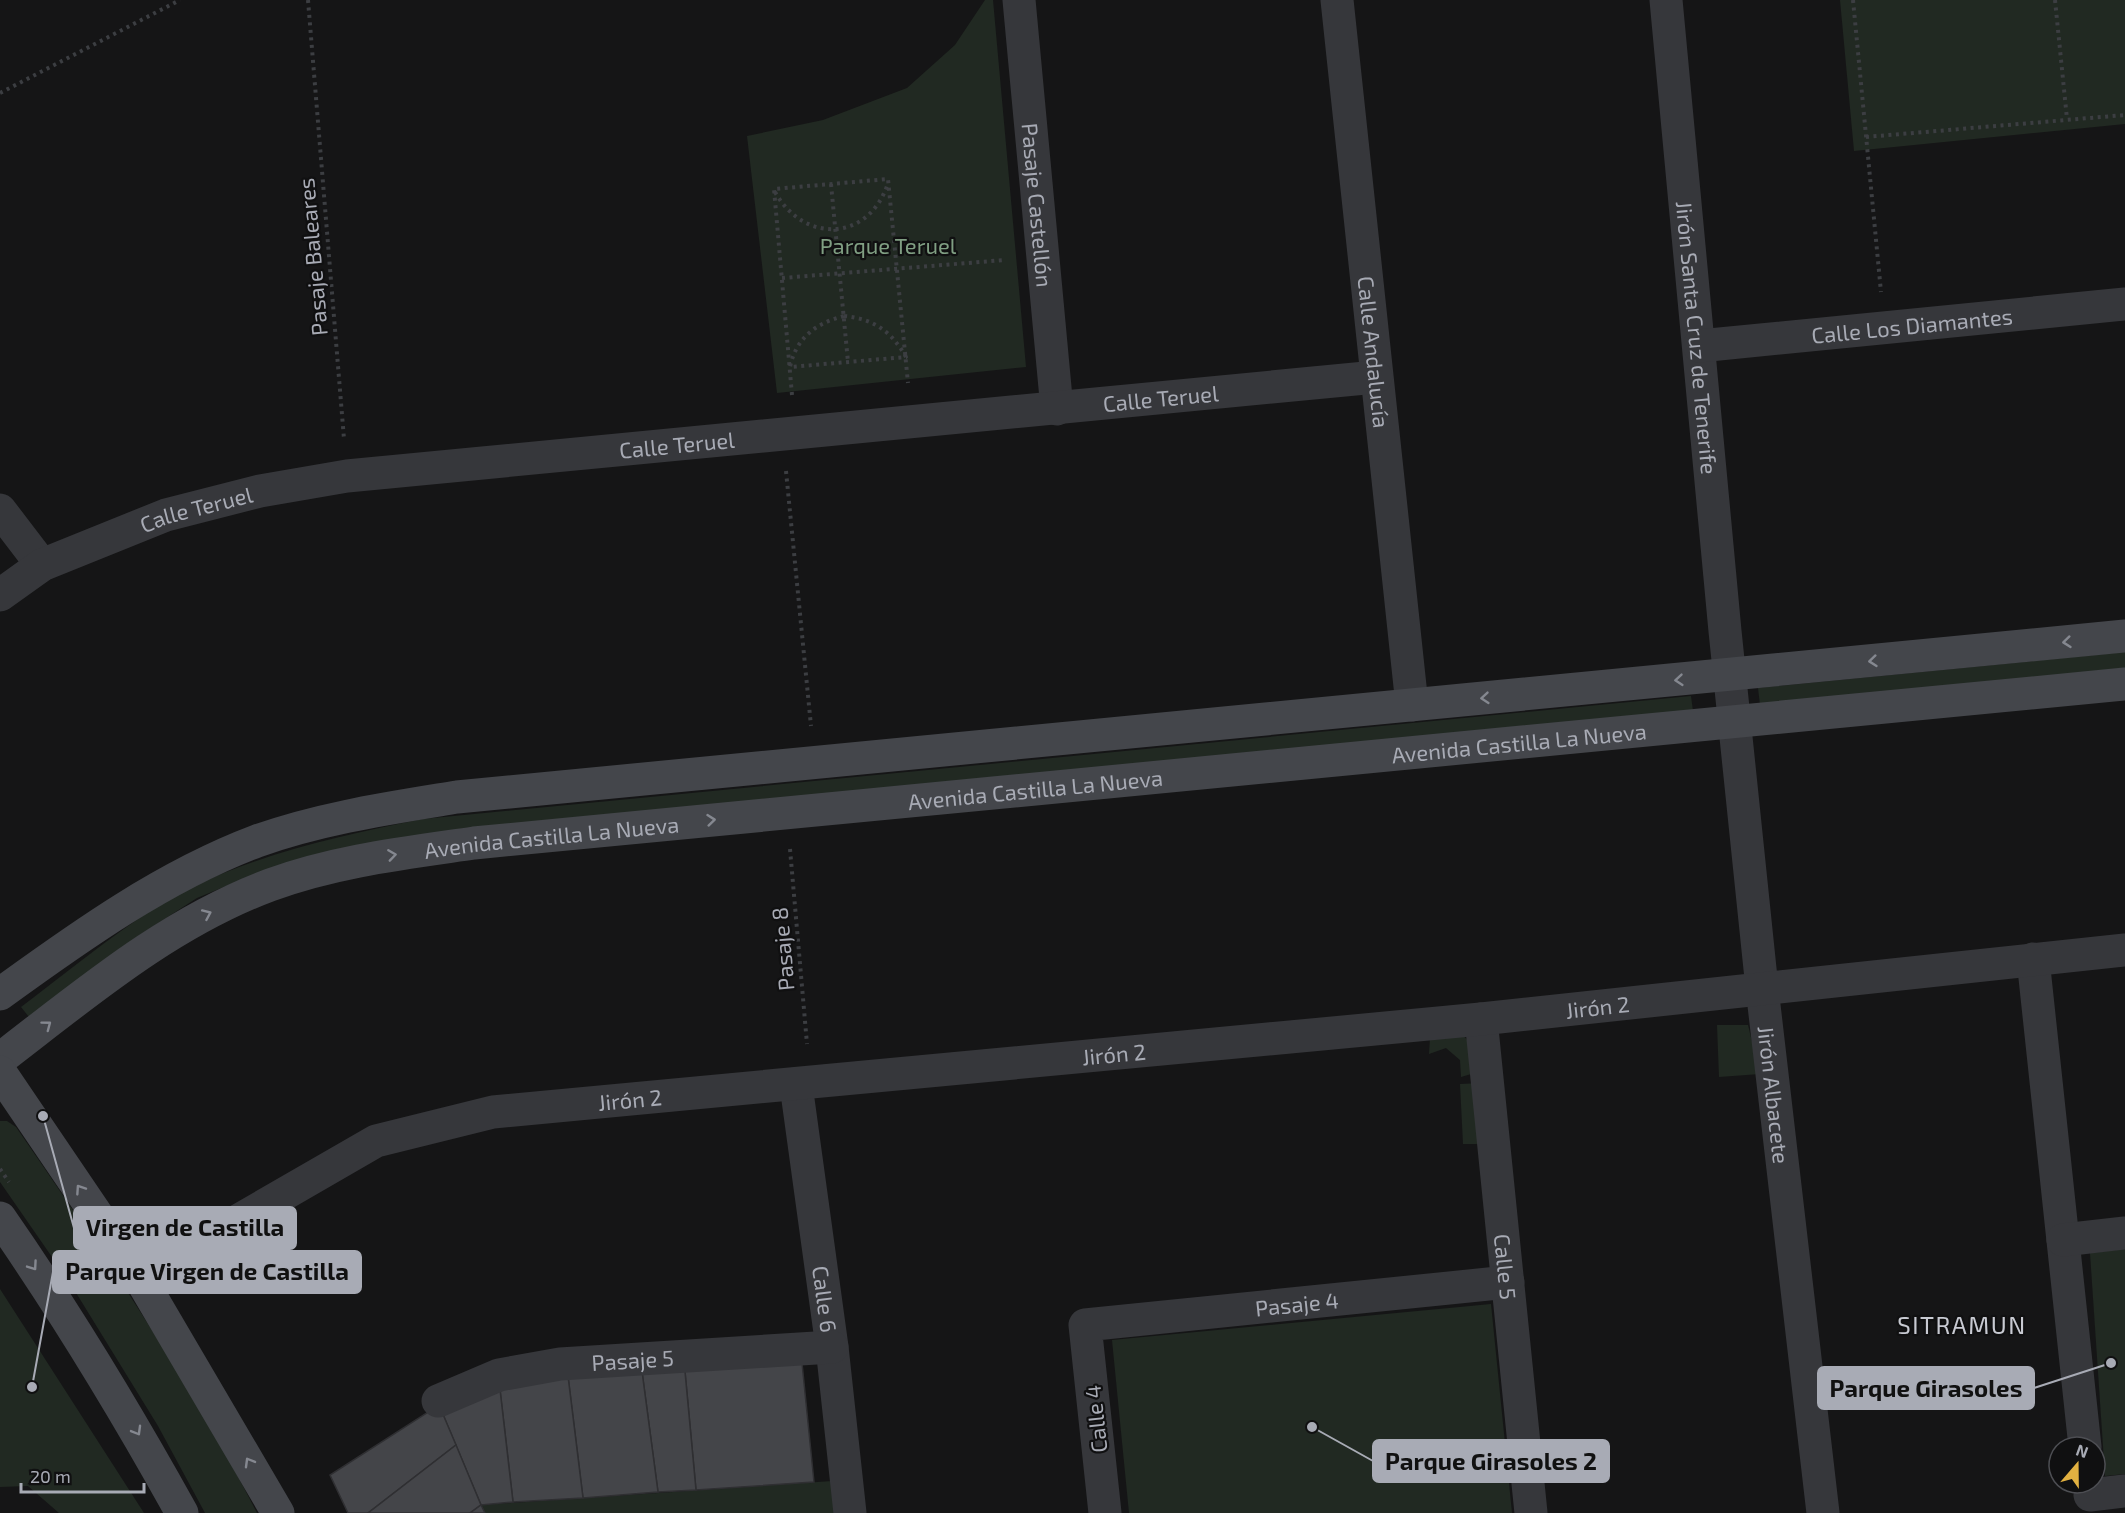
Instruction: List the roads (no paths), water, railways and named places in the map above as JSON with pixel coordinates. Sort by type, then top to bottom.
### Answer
[{"type":"street","name":"Pasaje Castellón","points":[[1019,0],[1057,409]]},
{"type":"street","name":"Calle Andalucía","points":[[1337,0],[1412,705]]},
{"type":"street","name":"Jirón Santa Cruz de Tenerife","points":[[1666,0],[1730,675]]},
{"type":"street","name":"Calle Los Diamantes","points":[[1699,346],[2125,304]]},
{"type":"street","name":"Calle Teruel","points":[[0,595],[42,565],[166,515],[260,491],[347,476],[1376,377]]},
{"type":"street","points":[[0,510],[42,565]]},
{"type":"street","name":"Avenida Castilla La Nueva","points":[[0,994],[116,914],[177,877],[258,841],[358,814],[457,797],[2125,636]]},
{"type":"street","name":"Jirón Albacete","points":[[1730,675],[1762,988],[1824,1513]]},
{"type":"street","name":"Avenida Castilla La Nueva","points":[[0,1059],[135,957],[198,917],[270,885],[364,859],[463,844],[2125,684]]},
{"type":"street","name":"Jirón 2","points":[[143,1283],[238,1220],[376,1141],[493,1112],[1481,1019],[2032,958],[2125,950]]},
{"type":"street","points":[[2032,958],[2084,1435]]},
{"type":"street","name":"Calle 5","points":[[1481,1019],[1531,1513]]},
{"type":"street","points":[[0,1072],[143,1283],[278,1513]]},
{"type":"street","name":"Calle 6","points":[[803,1084],[850,1513]]},
{"type":"street","points":[[0,1218],[67,1317],[134,1427],[182,1513]]},
{"type":"street","points":[[2064,1240],[2125,1233]]},
{"type":"street","name":"Pasaje 4","points":[[1085,1325],[1508,1282]]},
{"type":"street","name":"Calle 4","points":[[1085,1325],[1105,1513]]},
{"type":"street","name":"Pasaje 5","points":[[438,1401],[499,1375],[560,1364],[832,1347]]},
{"type":"street","points":[[2090,1497],[2125,1491]]},
{"type":"place","name":"Virgen de Castilla","points":[[43,1116]]},
{"type":"place","name":"Parque Girasoles","points":[[2111,1363]]},
{"type":"place","name":"Parque Virgen de Castilla","points":[[32,1387]]},
{"type":"place","name":"Parque Girasoles 2","points":[[1312,1427]]},
{"type":"district","name":"SITRAMUN","points":[[1962,1324]]},
{"type":"park label","name":"Parque Teruel","points":[[888,245]]}]
